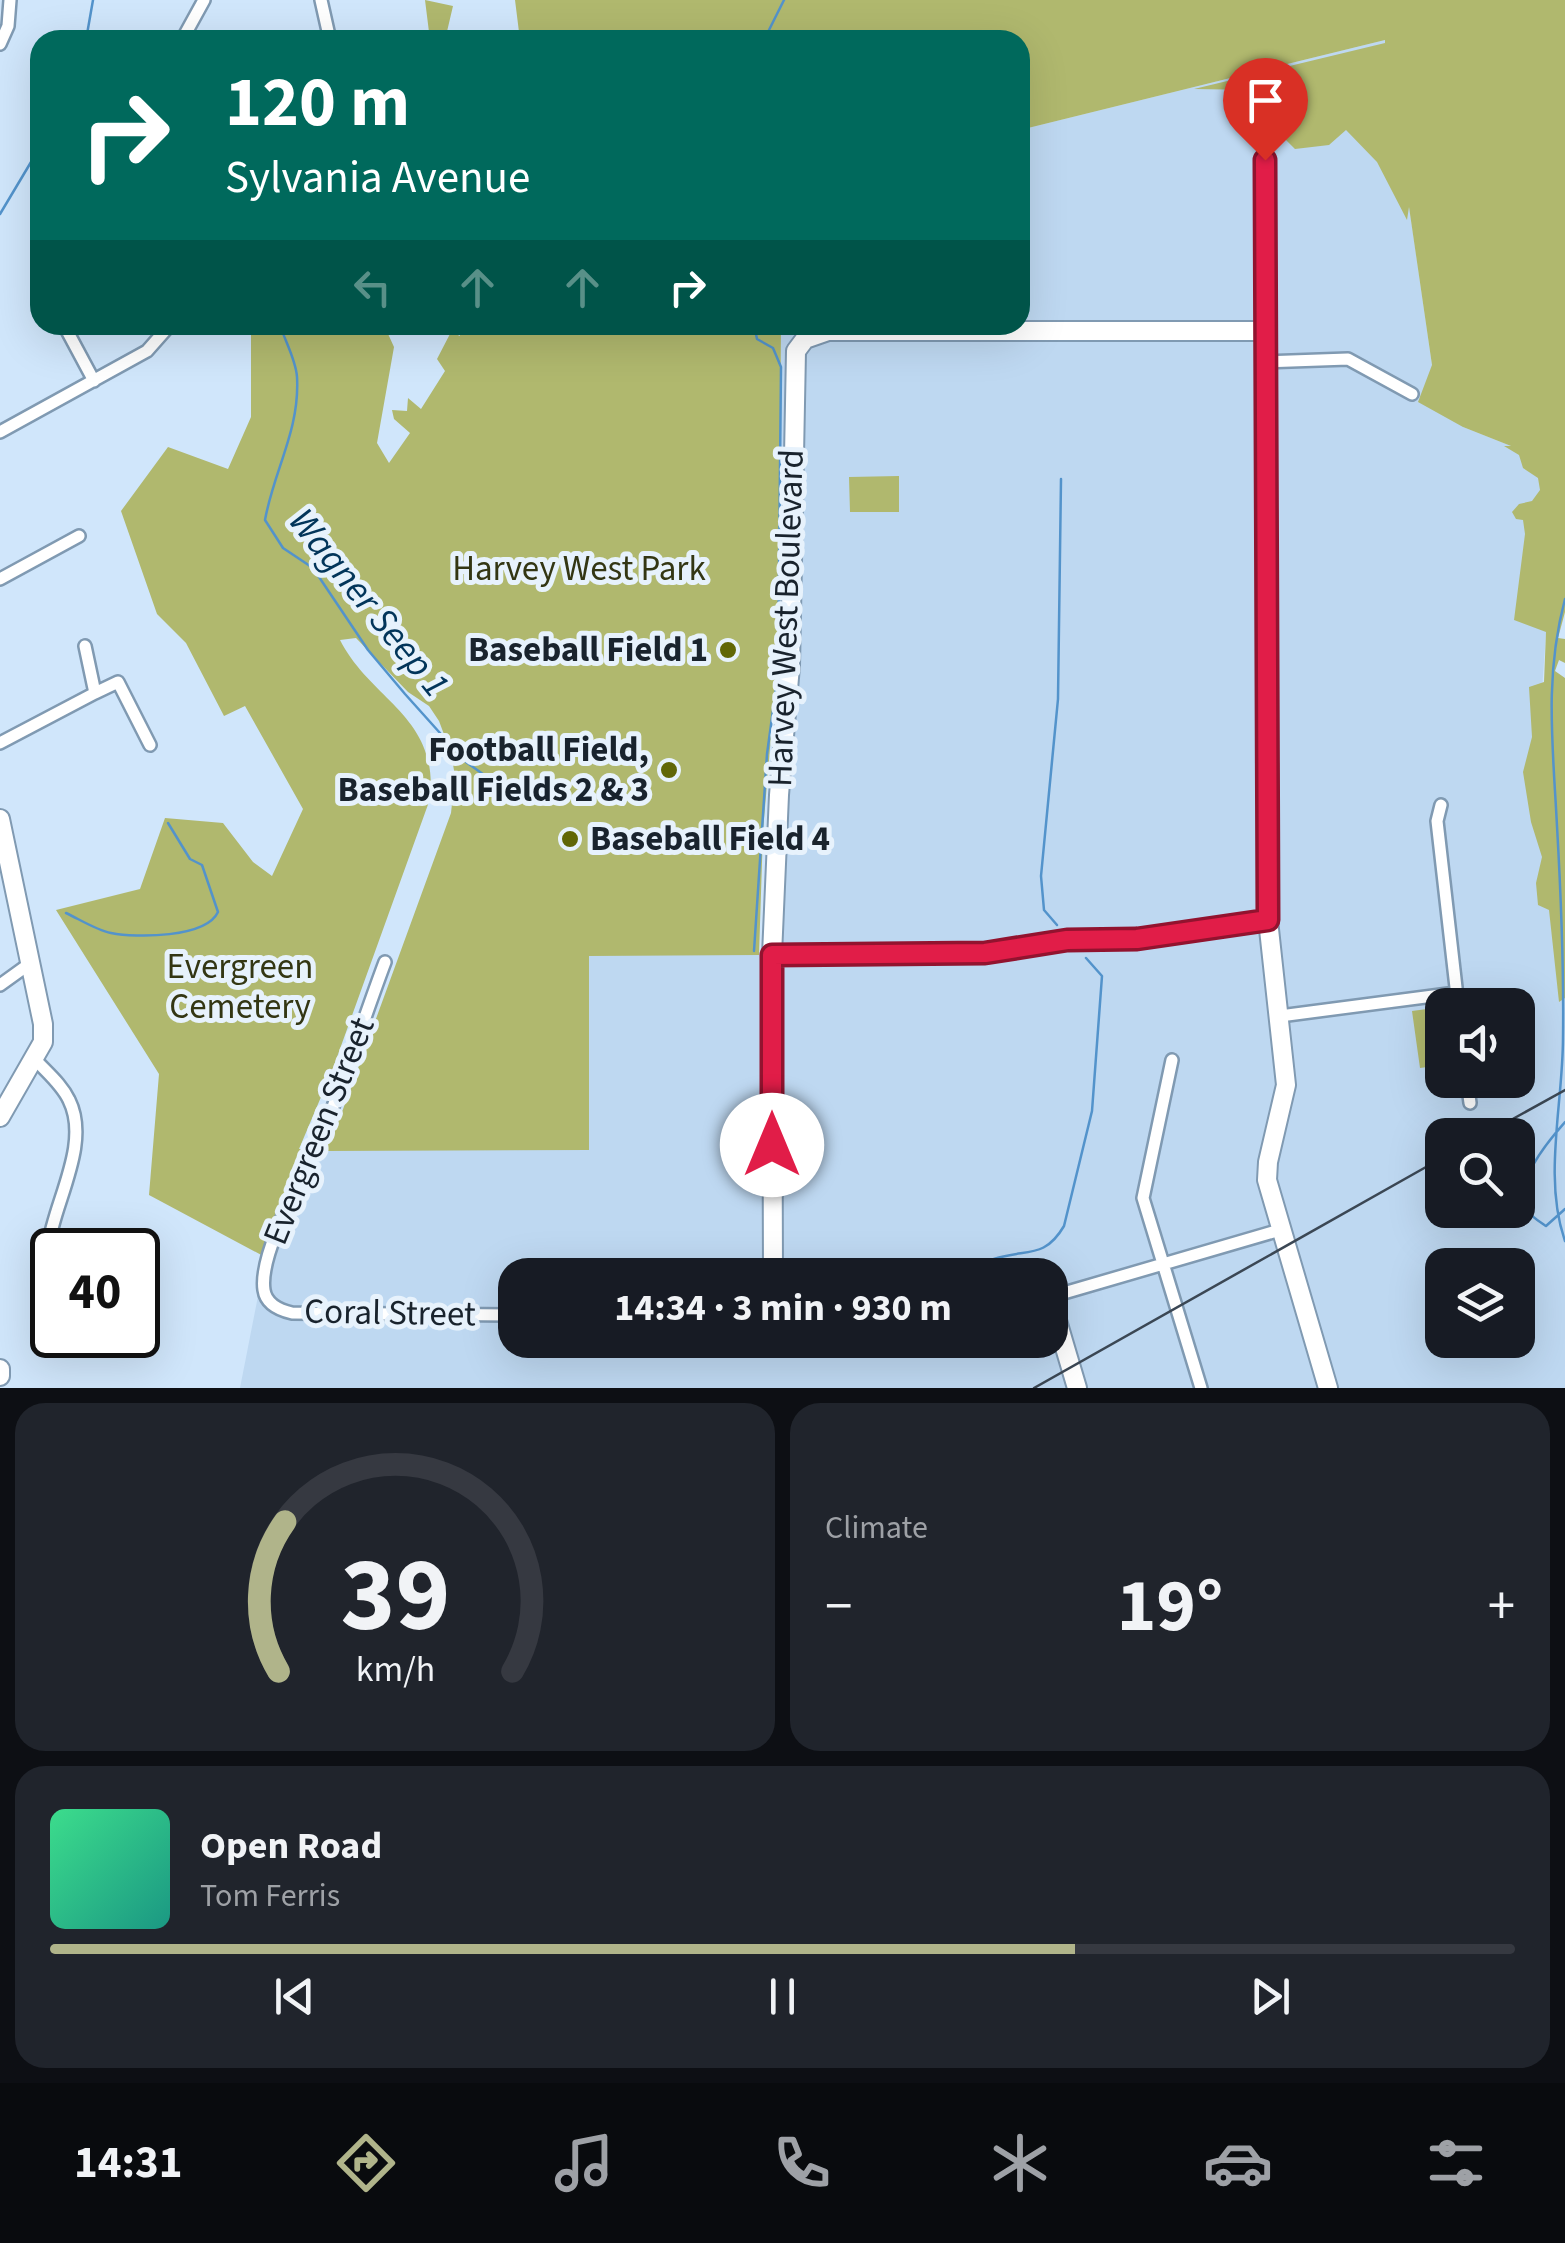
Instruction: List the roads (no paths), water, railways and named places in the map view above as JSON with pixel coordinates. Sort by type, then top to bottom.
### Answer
[{"type":"street","points":[[0,44],[8,26],[10,0]]},
{"type":"street","points":[[188,30],[204,0]]},
{"type":"street","points":[[321,0],[328,30]]},
{"type":"street","points":[[1265,160],[1268,920],[1286,1085],[1267,1180],[1328,1388]]},
{"type":"street","points":[[1030,331],[1266,331]]},
{"type":"street","points":[[69,335],[94,381]]},
{"type":"street","points":[[0,432],[147,351],[161,335]]},
{"type":"street","name":"Harvey West Boulevard","points":[[773,1258],[772,955],[790,666],[794,365],[801,335]]},
{"type":"street","points":[[1266,362],[1348,359],[1412,394]]},
{"type":"street","points":[[0,579],[79,536]]},
{"type":"street","points":[[85,646],[95,693]]},
{"type":"street","points":[[0,743],[118,682],[150,745]]},
{"type":"street","points":[[1441,805],[1437,821],[1456,988]]},
{"type":"street","points":[[0,819],[43,1024],[43,1042],[0,1117]]},
{"type":"street","points":[[772,955],[985,953],[1067,940],[1137,939],[1268,920]]},
{"type":"street","points":[[0,985],[32,962]]},
{"type":"street","name":"Evergreen Street","points":[[268,1300],[264,1289],[266,1268],[278,1229],[324,1130],[385,962]]},
{"type":"street","points":[[1280,1016],[1425,1002]]},
{"type":"street","points":[[33,1057],[61,1086],[75,1118],[71,1158],[53,1228]]},
{"type":"street","points":[[1172,1060],[1143,1198],[1201,1388]]},
{"type":"street","points":[[1469,1098],[1470,1103]]},
{"type":"street","points":[[1068,1292],[1280,1230]]},
{"type":"street","name":"Coral Street","points":[[268,1300],[292,1312],[498,1314]]},
{"type":"street","points":[[1068,1358],[1077,1388]]},
{"type":"waterway","points":[[88,30],[93,0]]},
{"type":"waterway","points":[[769,30],[784,0]]},
{"type":"waterway","points":[[0,214],[30,164]]},
{"type":"waterway","name":"Wagner Seep 1","points":[[284,335],[296,371],[297,396],[291,432],[265,520],[283,548],[313,568],[368,650],[405,694],[466,762],[487,777]]},
{"type":"waterway","points":[[754,951],[767,754],[778,674],[781,367],[773,348],[756,335]]},
{"type":"waterway","points":[[1057,925],[1044,910],[1041,876],[1058,699],[1061,479]]},
{"type":"waterway","points":[[1565,599],[1552,684],[1563,985],[1555,1192],[1565,1241]]},
{"type":"waterway","points":[[66,913],[105,932],[122,935],[169,934],[211,921],[218,912],[202,865],[190,859],[168,823]]},
{"type":"waterway","points":[[998,1258],[1042,1248],[1064,1226],[1092,1111],[1102,976],[1086,958]]},
{"type":"waterway","points":[[1565,1122],[1534,1163],[1523,1199],[1528,1212],[1546,1226],[1565,1209]]},
{"type":"railway","points":[[1515,1118],[1565,1090]]},
{"type":"railway","points":[[1034,1388],[1425,1168]]},
{"type":"place","name":"Baseball Field 1","points":[[728,650]]},
{"type":"place","name":"Football Field, Baseball Fields 2 & 3","points":[[669,770]]},
{"type":"place","name":"Baseball Field 4","points":[[570,839]]},
{"type":"park label","name":"Harvey West Park","points":[[579,569]]},
{"type":"park label","name":"Evergreen Cemetery","points":[[240,987]]}]
